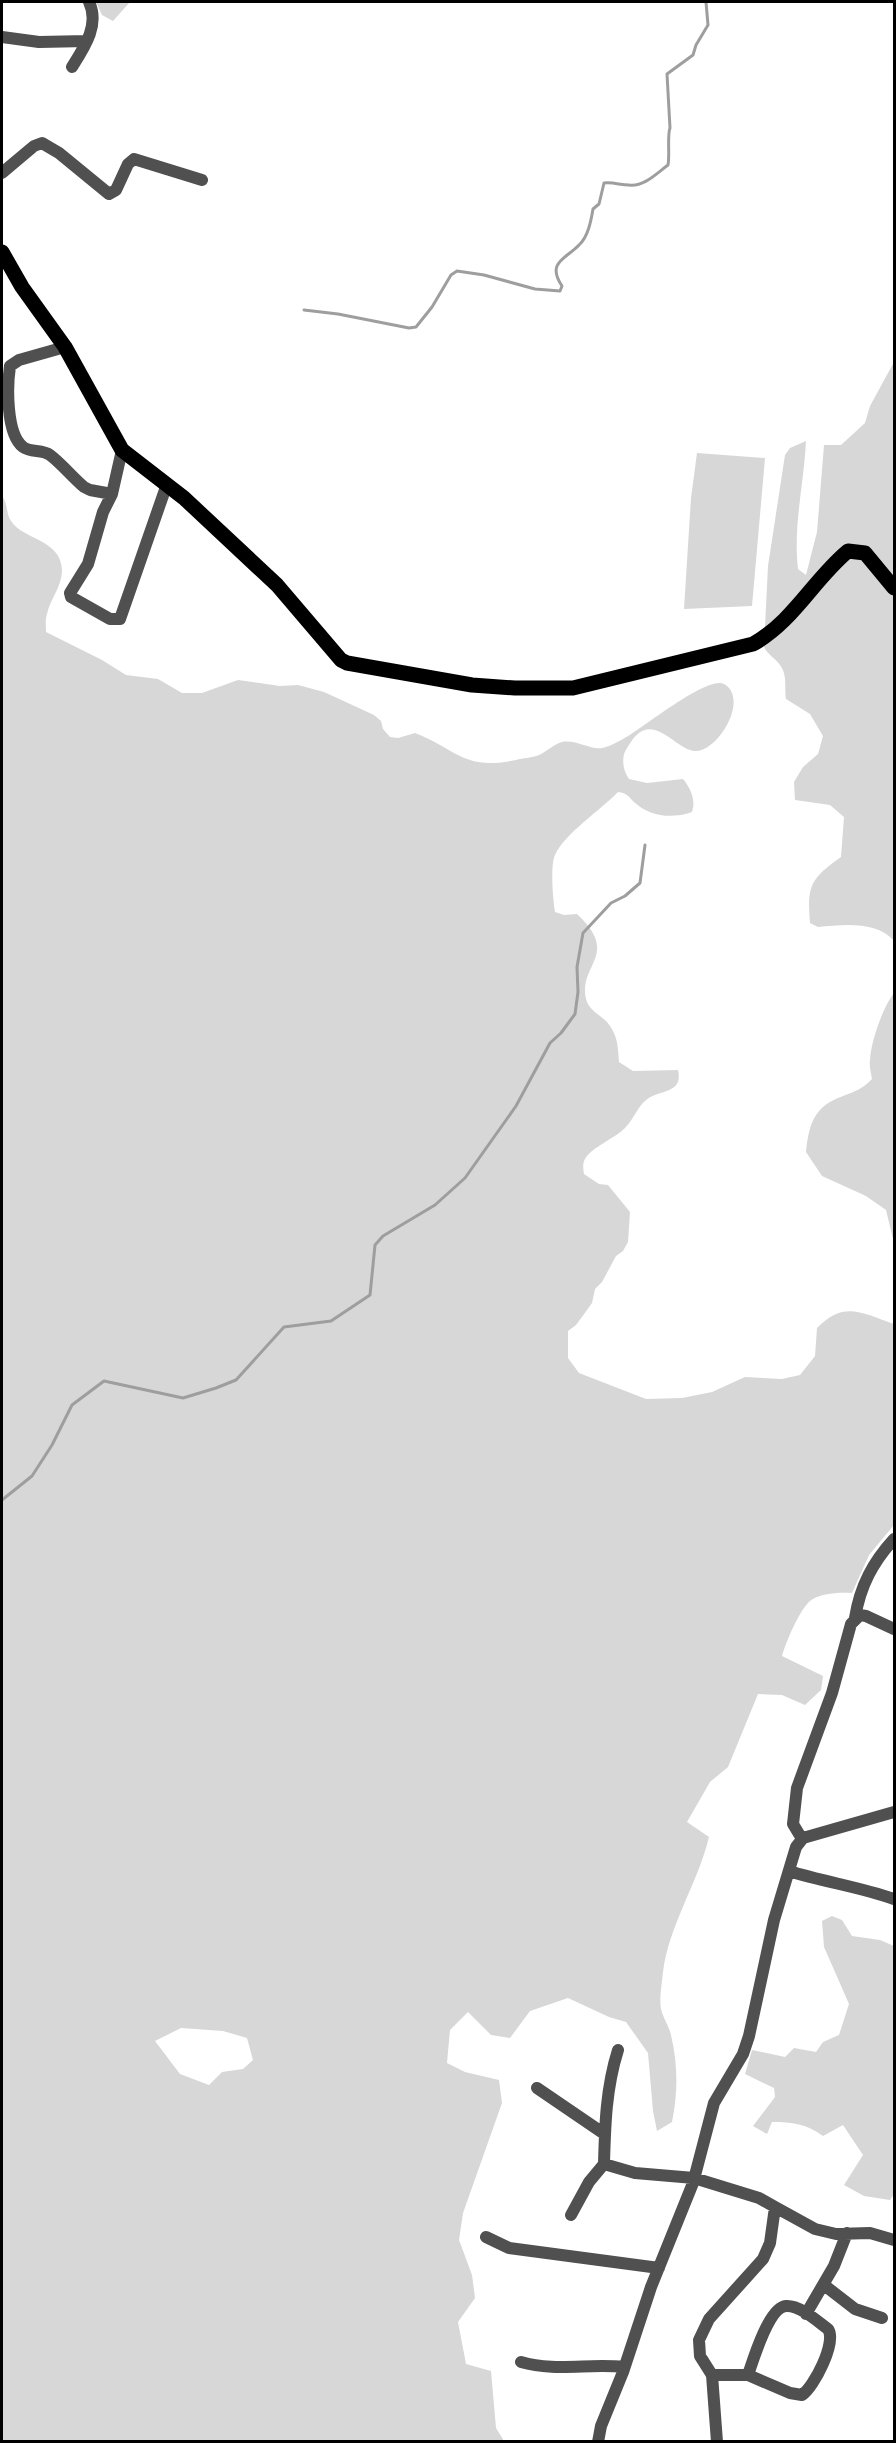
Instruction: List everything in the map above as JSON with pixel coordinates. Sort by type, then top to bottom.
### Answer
[{"type":"main road","points":[[3,258],[65,347],[122,450],[167,484],[277,585],[341,660],[361,666],[472,685],[573,688],[753,644],[775,629],[848,550],[865,553],[894,588]]},
{"type":"street","points":[[72,67],[87,41],[94,16],[88,2]]},
{"type":"street","points":[[2,37],[39,42],[87,41]]},
{"type":"street","points":[[2,173],[34,146],[42,143],[59,153],[109,194],[116,190],[128,164],[134,159],[202,180]]},
{"type":"street","points":[[65,347],[19,360],[10,366],[8,405],[12,428],[20,445],[25,449],[49,454],[75,480],[90,490],[112,494]]},
{"type":"street","points":[[122,450],[112,494],[103,512],[88,564],[70,596],[115,620],[120,619],[167,484]]},
{"type":"street","points":[[803,1838],[793,1824],[797,1788],[832,1693],[858,1601],[868,1575],[878,1557],[894,1539]]},
{"type":"street","points":[[855,1618],[866,1616],[894,1629]]},
{"type":"street","points":[[598,2442],[607,2410],[694,2178],[714,2103],[742,2054],[749,2036],[763,1962],[796,1847],[803,1838],[894,1812]]},
{"type":"street","points":[[789,1871],[820,1881],[876,1892],[894,1899]]},
{"type":"street","points":[[571,2215],[589,2182],[604,2164],[603,2133],[610,2073],[618,2050]]},
{"type":"street","points":[[537,2088],[603,2133]]},
{"type":"street","points":[[604,2164],[635,2173],[694,2178],[759,2198],[814,2229],[870,2233],[894,2240]]},
{"type":"street","points":[[717,2442],[712,2374],[700,2356],[699,2340],[709,2319],[757,2269],[763,2259],[770,2243],[776,2207]]},
{"type":"street","points":[[806,2314],[834,2266],[847,2233]]},
{"type":"street","points":[[486,2237],[509,2248],[659,2268]]},
{"type":"street","points":[[824,2285],[855,2308],[882,2318]]},
{"type":"street","points":[[712,2374],[748,2375],[790,2393],[805,2394],[827,2354],[832,2337],[828,2329],[789,2306],[781,2307],[768,2323],[748,2375]]},
{"type":"street","points":[[521,2362],[538,2367],[606,2365],[624,2367]]},
{"type":"shaded area","points":[[96,2],[130,2],[113,21],[102,15]]},
{"type":"shaded area","points":[[894,362],[894,941],[887,934],[868,927],[848,925],[818,927],[810,923],[810,892],[823,871],[841,857],[844,817],[830,805],[795,800],[794,782],[803,767],[818,754],[823,736],[810,714],[786,699],[785,677],[782,669],[764,647],[768,566],[785,455],[790,448],[806,441],[797,553],[798,569],[806,575],[817,532],[824,445],[841,445],[865,423],[870,406]]},
{"type":"shaded area","points":[[697,453],[765,458],[752,606],[684,609],[691,498]]},
{"type":"shaded area","points":[[2,496],[11,521],[24,532],[49,546],[60,560],[61,576],[46,616],[46,632],[102,660],[126,675],[158,679],[182,693],[202,693],[238,680],[280,686],[298,685],[324,692],[374,715],[381,721],[383,729],[390,737],[398,738],[415,733],[473,761],[498,763],[533,757],[542,754],[556,744],[567,741],[597,748],[605,747],[632,734],[689,695],[704,688],[716,683],[724,684],[731,691],[734,700],[733,711],[722,733],[706,748],[697,751],[689,750],[666,735],[649,729],[633,739],[624,754],[624,768],[629,779],[647,783],[683,779],[692,795],[692,812],[677,816],[654,814],[640,807],[625,794],[618,792],[566,839],[553,860],[552,883],[555,912],[564,915],[577,914],[590,928],[596,940],[595,959],[585,987],[586,999],[590,1007],[613,1030],[619,1062],[633,1071],[678,1070],[679,1078],[673,1088],[645,1101],[625,1128],[595,1149],[584,1160],[584,1174],[599,1184],[608,1185],[630,1212],[628,1242],[595,1289],[592,1303],[576,1325],[568,1331],[568,1358],[579,1373],[646,1399],[682,1398],[712,1392],[745,1377],[782,1379],[800,1375],[815,1356],[817,1328],[836,1314],[854,1311],[894,1324],[894,1525],[869,1555],[852,1593],[836,1593],[814,1598],[802,1612],[790,1635],[782,1656],[823,1676],[821,1690],[805,1705],[782,1695],[758,1694],[728,1767],[710,1782],[687,1822],[709,1837],[671,1938],[663,1972],[661,2009],[671,2035],[676,2068],[672,2122],[657,2131],[648,2053],[626,2022],[609,2017],[568,1998],[530,2011],[510,2038],[491,2035],[468,2012],[450,2030],[447,2063],[465,2072],[499,2080],[502,2103],[463,2213],[459,2240],[472,2275],[475,2298],[458,2322],[466,2364],[491,2371],[496,2428],[504,2441],[2,2441]],"holes":[[[181,2028],[223,2031],[247,2038],[253,2060],[243,2069],[222,2072],[209,2085],[180,2074],[155,2041]]]},
{"type":"shaded area","points":[[894,993],[894,1243],[886,1210],[866,1196],[822,1176],[806,1152],[811,1125],[819,1111],[833,1100],[855,1091],[872,1079],[870,1062],[875,1034]]},
{"type":"shaded area","points":[[832,1916],[842,1920],[852,1936],[880,1940],[894,1946],[894,2194],[890,2200],[864,2196],[844,2185],[863,2155],[843,2125],[823,2136],[805,2126],[793,2123],[772,2122],[767,2134],[753,2126],[775,2097],[774,2088],[745,2074],[752,2050],[785,2057],[794,2048],[816,2052],[823,2042],[839,2035],[849,2004],[824,1947],[822,1921]]},
{"type":"waterway","points":[[304,310],[338,314],[409,328],[416,327],[432,307],[451,275],[457,271],[484,275],[535,289],[560,291],[562,286],[556,271],[557,266],[585,238],[593,209],[599,204],[604,183],[640,184],[668,165],[670,128],[667,74],[693,55],[708,25],[706,2]]},
{"type":"waterway","points":[[2,1500],[32,1476],[52,1445],[72,1405],[104,1381],[183,1398],[216,1388],[236,1380],[284,1327],[331,1321],[370,1295],[375,1245],[383,1236],[435,1205],[465,1178],[516,1106],[550,1043],[561,1033],[575,1014],[578,992],[577,967],[583,933],[611,903],[625,896],[640,883],[645,845]]}]
